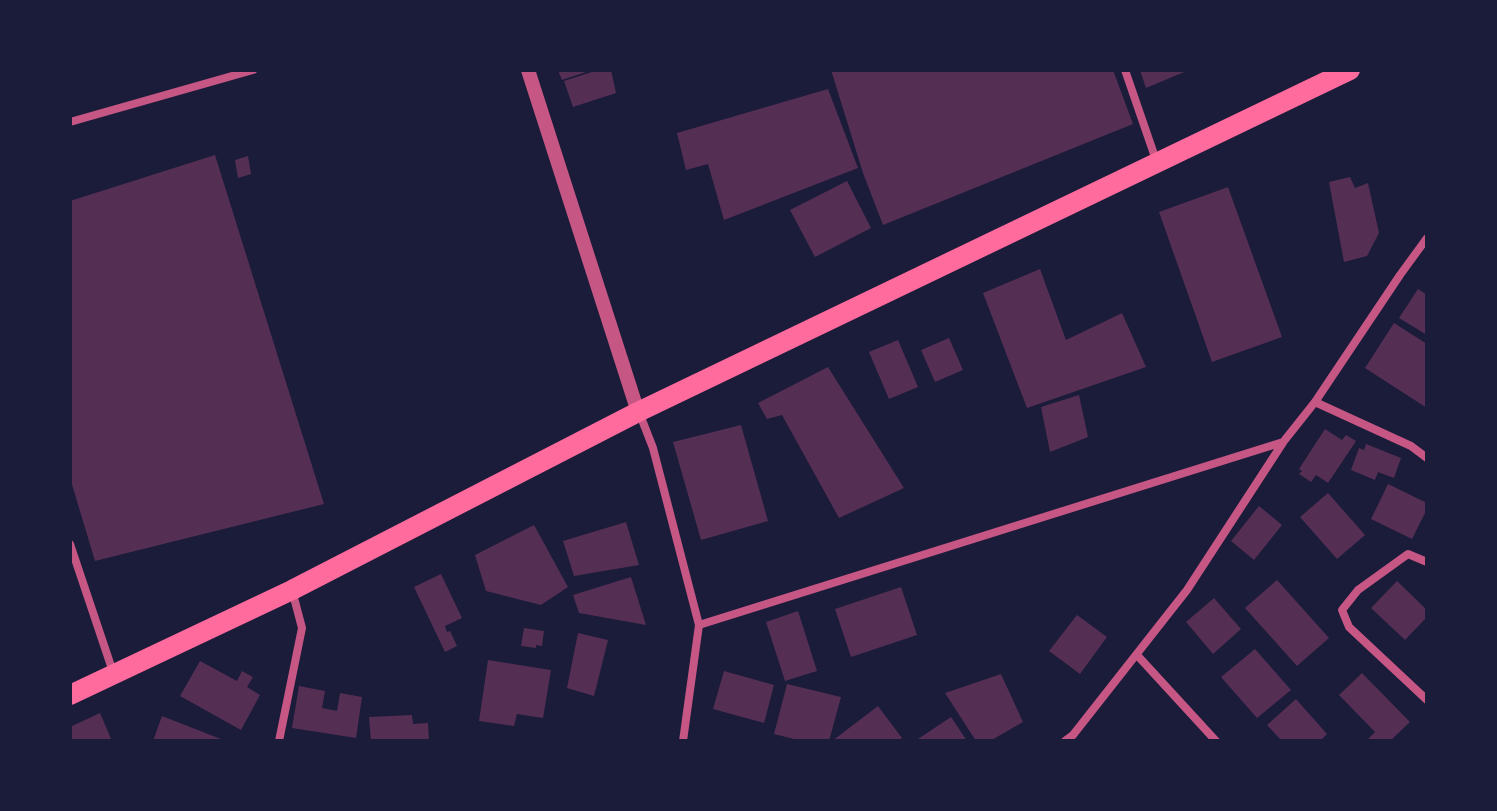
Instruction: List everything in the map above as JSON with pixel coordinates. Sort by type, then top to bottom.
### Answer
[{"type":"main road","points":[[70,695],[292,590],[638,412],[1350,70]]},
{"type":"street","points":[[70,122],[253,70]]},
{"type":"street","points":[[528,70],[638,412],[653,448],[699,625],[683,741]]},
{"type":"street","points":[[1125,70],[1157,163]]},
{"type":"street","points":[[1065,741],[1073,735],[1187,590],[1284,441],[1315,402],[1427,238]]},
{"type":"street","points":[[1315,402],[1411,446],[1427,458]]},
{"type":"street","points":[[699,625],[1284,441]]},
{"type":"street","points":[[70,544],[114,675]]},
{"type":"street","points":[[1427,562],[1408,554],[1358,590],[1342,610],[1349,627],[1427,700]]},
{"type":"street","points":[[279,741],[302,628],[292,590]]},
{"type":"street","points":[[1137,655],[1216,741]]},
{"type":"building","points":[[558,70],[589,70],[589,71],[562,80]]},
{"type":"building","points":[[598,70],[611,70],[616,93],[573,107],[564,81]]},
{"type":"building","points":[[831,70],[1113,70],[1133,124],[883,225],[863,173]]},
{"type":"building","points":[[1140,70],[1189,70],[1146,88]]},
{"type":"building","points":[[828,89],[858,168],[724,220],[708,164],[686,170],[677,133]]},
{"type":"building","points":[[215,155],[324,504],[95,561],[70,478],[70,201]]},
{"type":"building","points":[[248,156],[251,174],[238,178],[235,160]]},
{"type":"building","points":[[1350,177],[1355,188],[1368,183],[1379,233],[1367,256],[1344,262],[1329,182]]},
{"type":"building","points":[[847,181],[871,228],[815,257],[790,210]]},
{"type":"building","points":[[1228,187],[1282,337],[1212,362],[1159,212]]},
{"type":"building","points":[[1040,269],[1066,340],[1122,313],[1146,367],[1027,408],[983,293]]},
{"type":"building","points":[[1418,289],[1427,295],[1427,335],[1399,318]]},
{"type":"building","points":[[1394,323],[1427,344],[1427,408],[1365,368]]},
{"type":"building","points":[[949,338],[963,370],[935,382],[921,350]]},
{"type":"building","points":[[898,340],[918,387],[889,399],[869,352]]},
{"type":"building","points":[[828,367],[904,488],[839,518],[782,415],[767,419],[758,403]]},
{"type":"building","points":[[1079,395],[1088,437],[1050,452],[1041,407]]},
{"type":"building","points":[[741,425],[768,521],[701,540],[673,442]]},
{"type":"building","points":[[1325,429],[1342,440],[1346,435],[1356,441],[1328,483],[1316,475],[1311,482],[1299,474],[1302,471],[1299,469]]},
{"type":"building","points":[[1366,444],[1401,458],[1394,478],[1378,472],[1375,480],[1351,470],[1359,448],[1364,450]]},
{"type":"building","points":[[1388,484],[1427,503],[1412,539],[1371,519]]},
{"type":"building","points":[[1328,493],[1365,535],[1337,559],[1300,517]]},
{"type":"building","points":[[1259,506],[1282,525],[1254,560],[1231,541]]},
{"type":"building","points":[[626,522],[639,565],[574,576],[563,541]]},
{"type":"building","points":[[534,525],[568,587],[541,605],[486,591],[475,555]]},
{"type":"building","points":[[441,574],[462,618],[445,626],[457,646],[445,652],[414,587]]},
{"type":"building","points":[[631,577],[646,625],[579,613],[573,595]]},
{"type":"building","points":[[1277,580],[1329,638],[1297,666],[1245,608]]},
{"type":"building","points":[[1397,581],[1427,610],[1427,617],[1405,640],[1371,608]]},
{"type":"building","points":[[901,587],[917,635],[851,657],[835,609]]},
{"type":"building","points":[[1214,598],[1241,629],[1213,654],[1186,622]]},
{"type":"building","points":[[798,611],[817,671],[785,681],[766,622]]},
{"type":"building","points":[[1077,615],[1107,637],[1080,674],[1049,651]]},
{"type":"building","points":[[524,628],[544,631],[542,646],[521,646]]},
{"type":"building","points":[[578,633],[608,640],[594,696],[567,688]]},
{"type":"building","points":[[1255,649],[1291,690],[1257,718],[1221,677]]},
{"type":"building","points":[[488,660],[551,670],[543,718],[517,714],[514,726],[479,721]]},
{"type":"building","points":[[200,661],[237,681],[242,671],[253,677],[247,687],[260,695],[241,730],[180,696]]},
{"type":"building","points":[[724,671],[774,685],[764,723],[713,709]]},
{"type":"building","points":[[1362,673],[1410,722],[1390,741],[1366,741],[1375,732],[1339,695]]},
{"type":"building","points":[[1001,674],[1023,722],[990,741],[976,741],[945,693]]},
{"type":"building","points":[[787,684],[841,697],[829,741],[802,741],[774,734]]},
{"type":"building","points":[[299,686],[325,691],[322,708],[337,711],[340,693],[362,697],[356,738],[292,728]]},
{"type":"building","points":[[1296,699],[1327,734],[1320,741],[1282,741],[1267,725]]},
{"type":"building","points":[[878,706],[902,738],[898,741],[832,741]]},
{"type":"building","points":[[100,713],[112,741],[70,741],[70,727]]},
{"type":"building","points":[[412,715],[413,724],[428,723],[429,741],[371,741],[369,717]]},
{"type":"building","points":[[162,716],[226,741],[153,741]]},
{"type":"building","points":[[951,717],[967,741],[915,741]]}]
